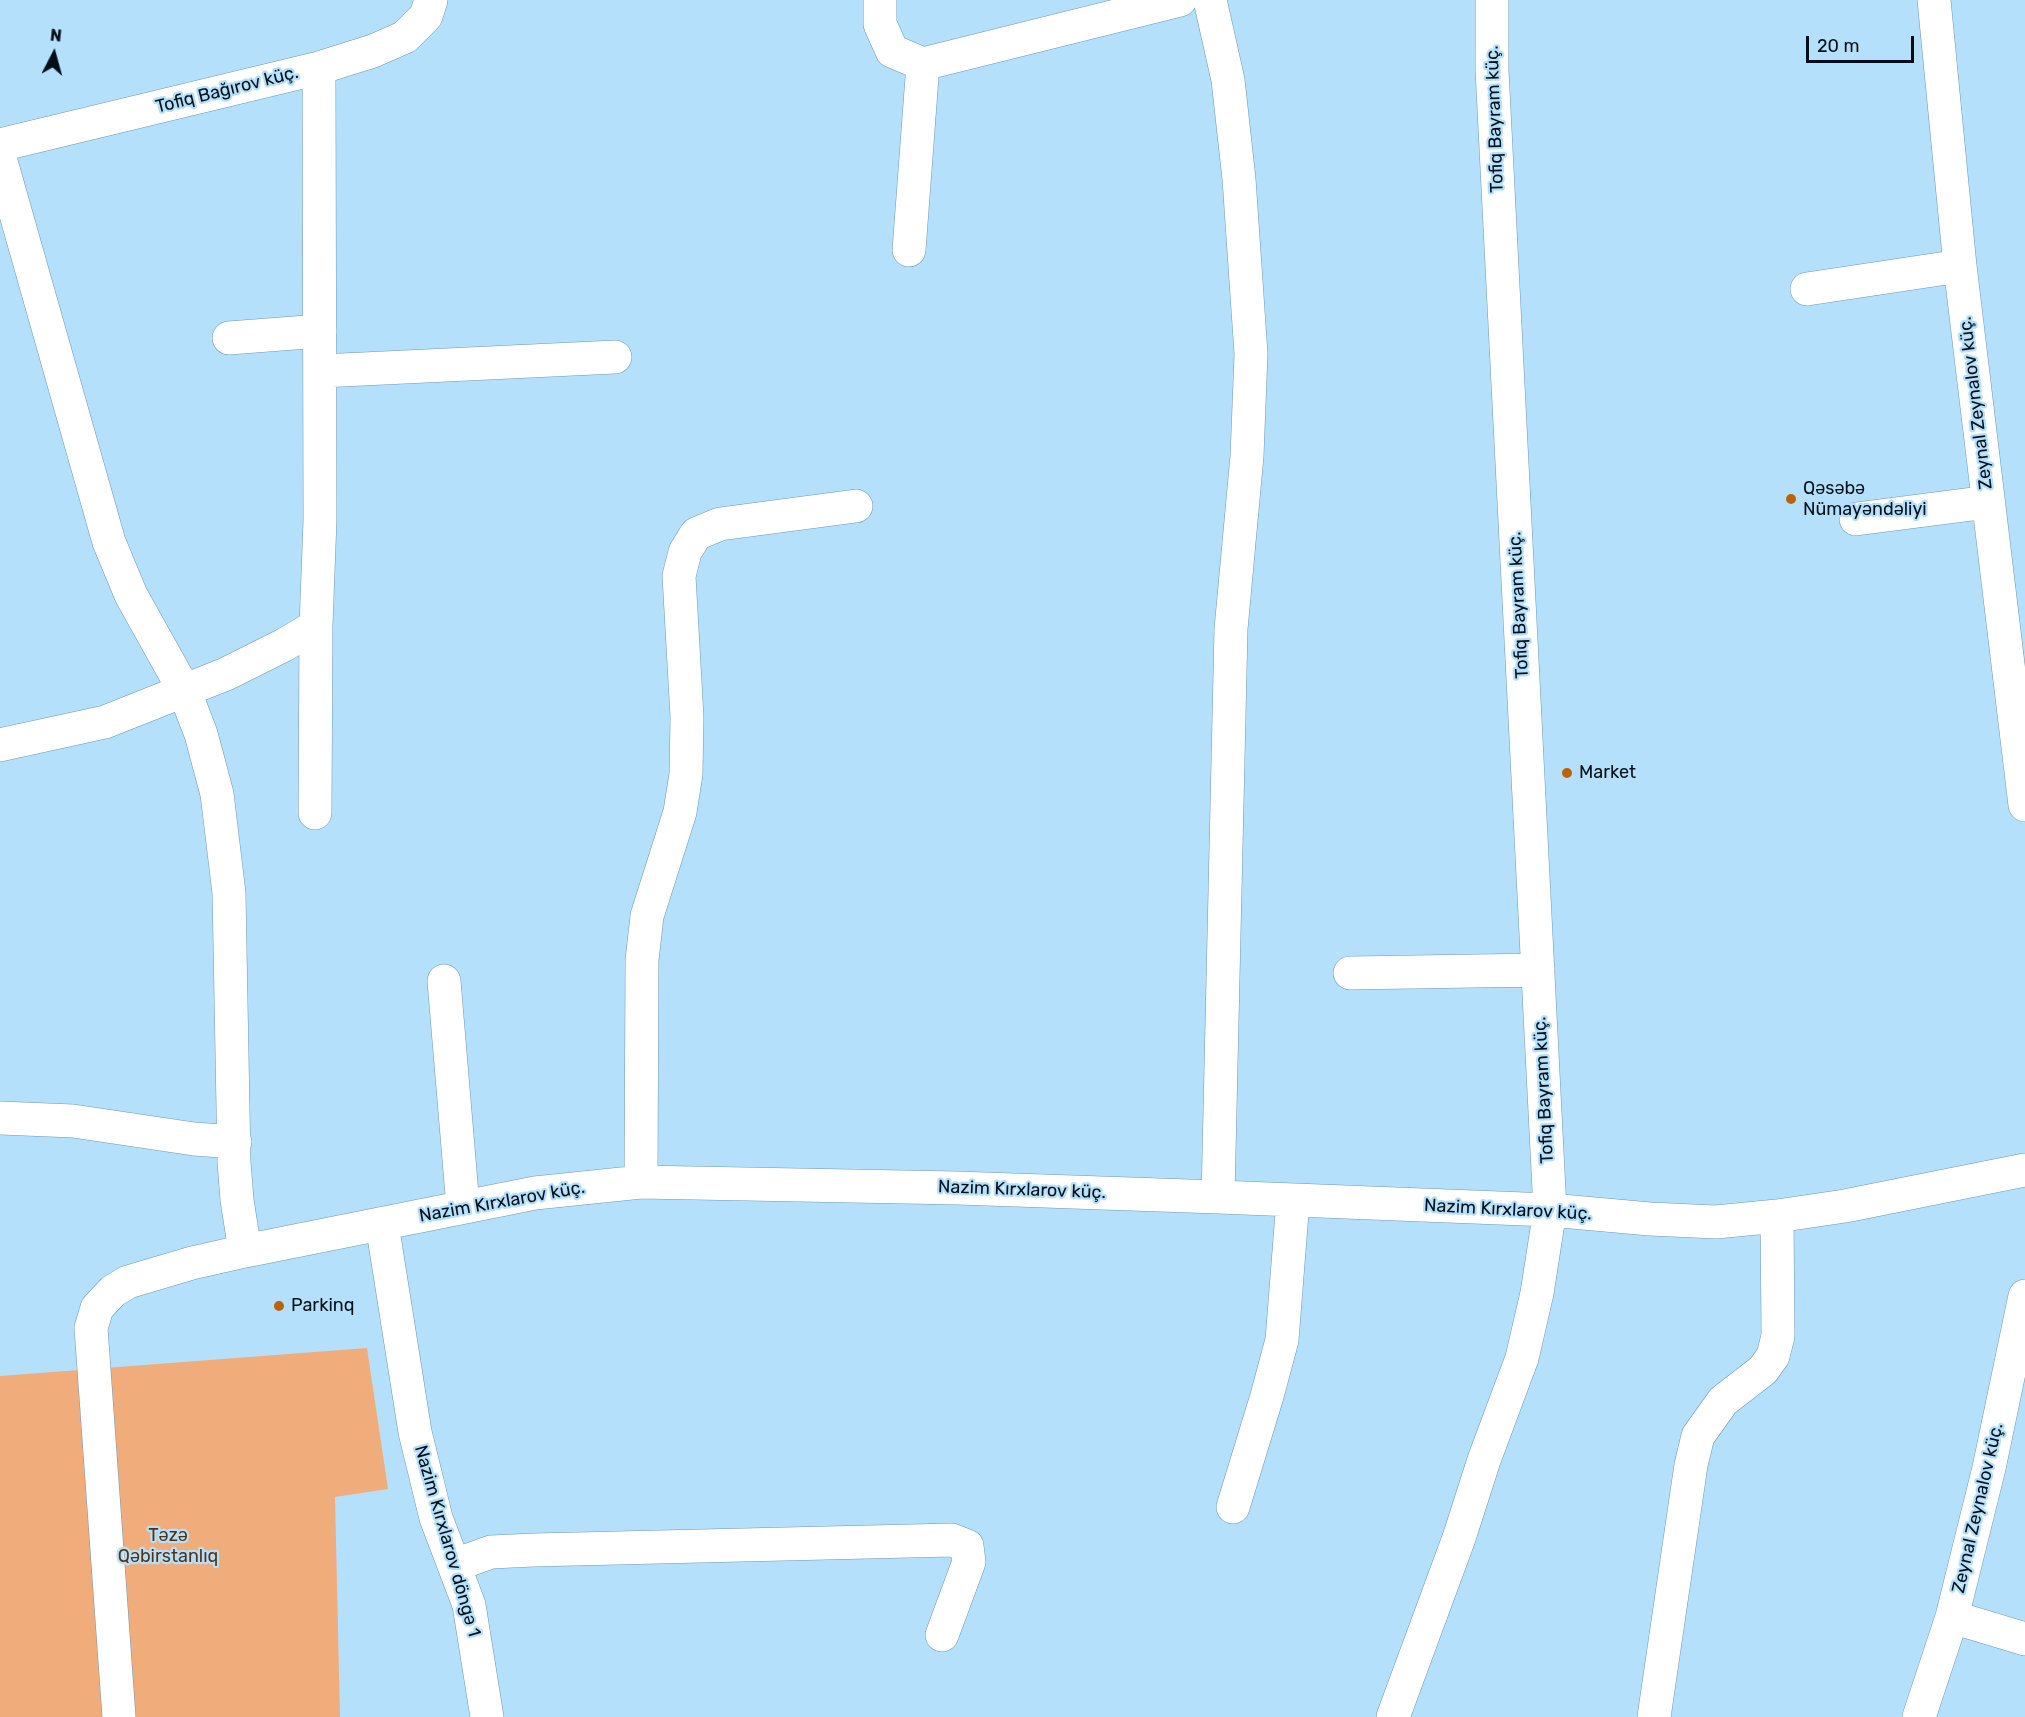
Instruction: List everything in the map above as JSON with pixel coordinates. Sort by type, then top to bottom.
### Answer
[{"type":"street","name":"Tofiq Bağırov küç.","points":[[0,145],[319,68],[373,51],[405,37],[426,16],[431,0]]},
{"type":"street","points":[[879,0],[880,24],[892,51],[923,64],[1180,0]]},
{"type":"street","points":[[1210,0],[1228,80],[1239,179],[1251,354],[1247,456],[1231,629],[1218,1197]]},
{"type":"street","name":"Tofiq Bayram küç.","points":[[1393,1717],[1522,1358],[1537,1293],[1550,1210],[1492,70],[1492,0]]},
{"type":"street","name":"Zeynal Zeynalov küç.","points":[[1934,0],[1960,266],[2025,805]]},
{"type":"street","points":[[909,250],[923,64]]},
{"type":"street","points":[[315,813],[321,371],[319,68]]},
{"type":"street","points":[[0,158],[110,542],[131,595],[184,690],[201,734],[217,794],[229,893],[237,1200],[245,1251]]},
{"type":"street","points":[[1807,289],[1960,266]]},
{"type":"street","points":[[229,338],[320,331]]},
{"type":"street","points":[[321,371],[615,357]]},
{"type":"street","points":[[1856,519],[1988,502]]},
{"type":"street","points":[[641,1182],[642,960],[647,916],[680,812],[686,774],[687,717],[679,576],[684,552],[696,534],[720,524],[856,506]]},
{"type":"street","points":[[0,745],[105,722],[226,674],[316,626]]},
{"type":"street","points":[[1350,973],[1538,970]]},
{"type":"street","points":[[444,981],[463,1207]]},
{"type":"street","points":[[0,1118],[73,1121],[194,1139],[235,1142]]},
{"type":"street","name":"Nazim Kırxlarov küç.","points":[[119,1717],[92,1370],[91,1328],[97,1308],[112,1291],[128,1282],[192,1263],[535,1192],[641,1182],[957,1188],[1218,1197],[1550,1210],[1650,1220],[1705,1221],[1777,1216],[1845,1206],[2025,1170]]},
{"type":"street","points":[[1233,1507],[1282,1340],[1293,1200]]},
{"type":"street","points":[[1654,1717],[1689,1476],[1698,1436],[1723,1401],[1763,1370],[1773,1356],[1778,1336],[1777,1216]]},
{"type":"street","name":"Nazim Kırxlarov döngə 1","points":[[382,1224],[415,1431],[436,1518],[469,1605],[487,1717]]},
{"type":"street","name":"Zeynal Zeynalov küç.","points":[[1919,1717],[1952,1617],[1989,1468],[2025,1296]]},
{"type":"street","points":[[455,1565],[491,1552],[502,1551],[952,1540],[967,1546],[969,1562],[942,1635]]},
{"type":"street","points":[[1952,1617],[2025,1639]]},
{"type":"green space","name":"Təzə Qəbirstanlıq","points":[[367,1348],[388,1489],[335,1497],[340,1717],[0,1717],[0,1376]]},
{"type":"place","name":"Qəsəbə Nümayəndəliyi","points":[[1791,499]]},
{"type":"place","name":"Market","points":[[1567,773]]},
{"type":"place","name":"Parkinq","points":[[279,1306]]}]
